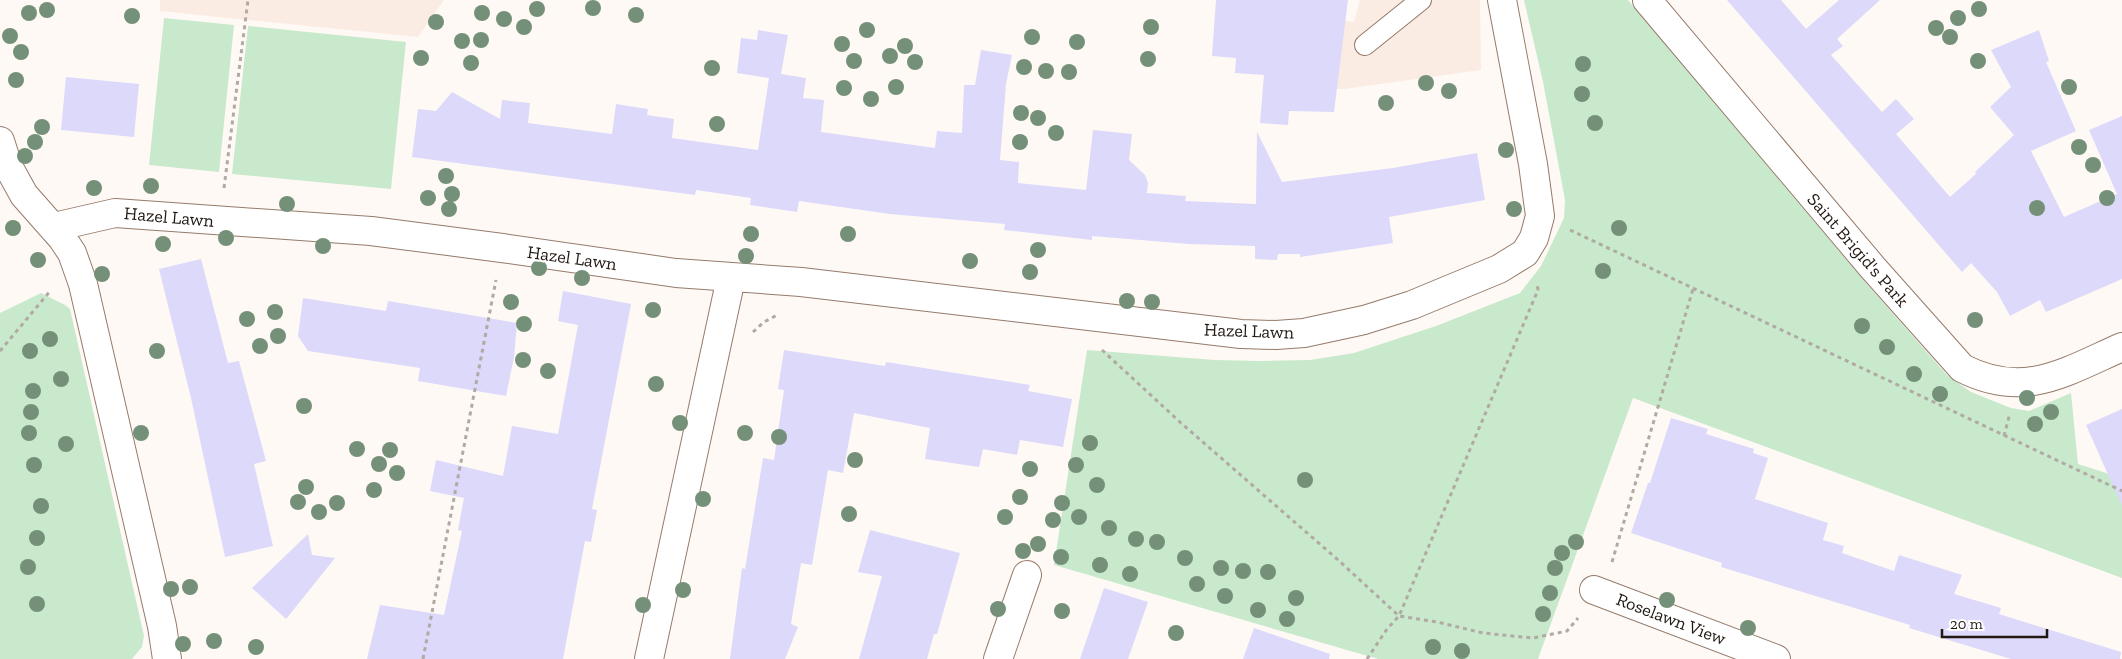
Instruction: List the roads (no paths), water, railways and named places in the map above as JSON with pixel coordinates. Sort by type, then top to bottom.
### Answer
[{"type":"street","name":"Hazel Lawn","points":[[54,227],[115,213],[371,231],[676,273],[786,280],[1241,334],[1276,335],[1304,333],[1334,328],[1412,304],[1499,270],[1525,253],[1534,238],[1540,216],[1533,164],[1502,0]]},
{"type":"street","name":"Saint Brigid's Park","points":[[1647,0],[1872,268],[1962,368],[1979,377],[1998,382],[2026,383],[2059,374],[2122,347]]},
{"type":"street","points":[[0,141],[8,166],[24,195],[54,227],[72,252],[85,291],[164,633],[167,659]]},
{"type":"street","points":[[649,659],[731,278]]},
{"type":"street","points":[[998,659],[1027,575]]},
{"type":"street","name":"Roselawn View","points":[[1594,590],[1776,659]]},
{"type":"lane","points":[[1365,45],[1421,0]]}]
